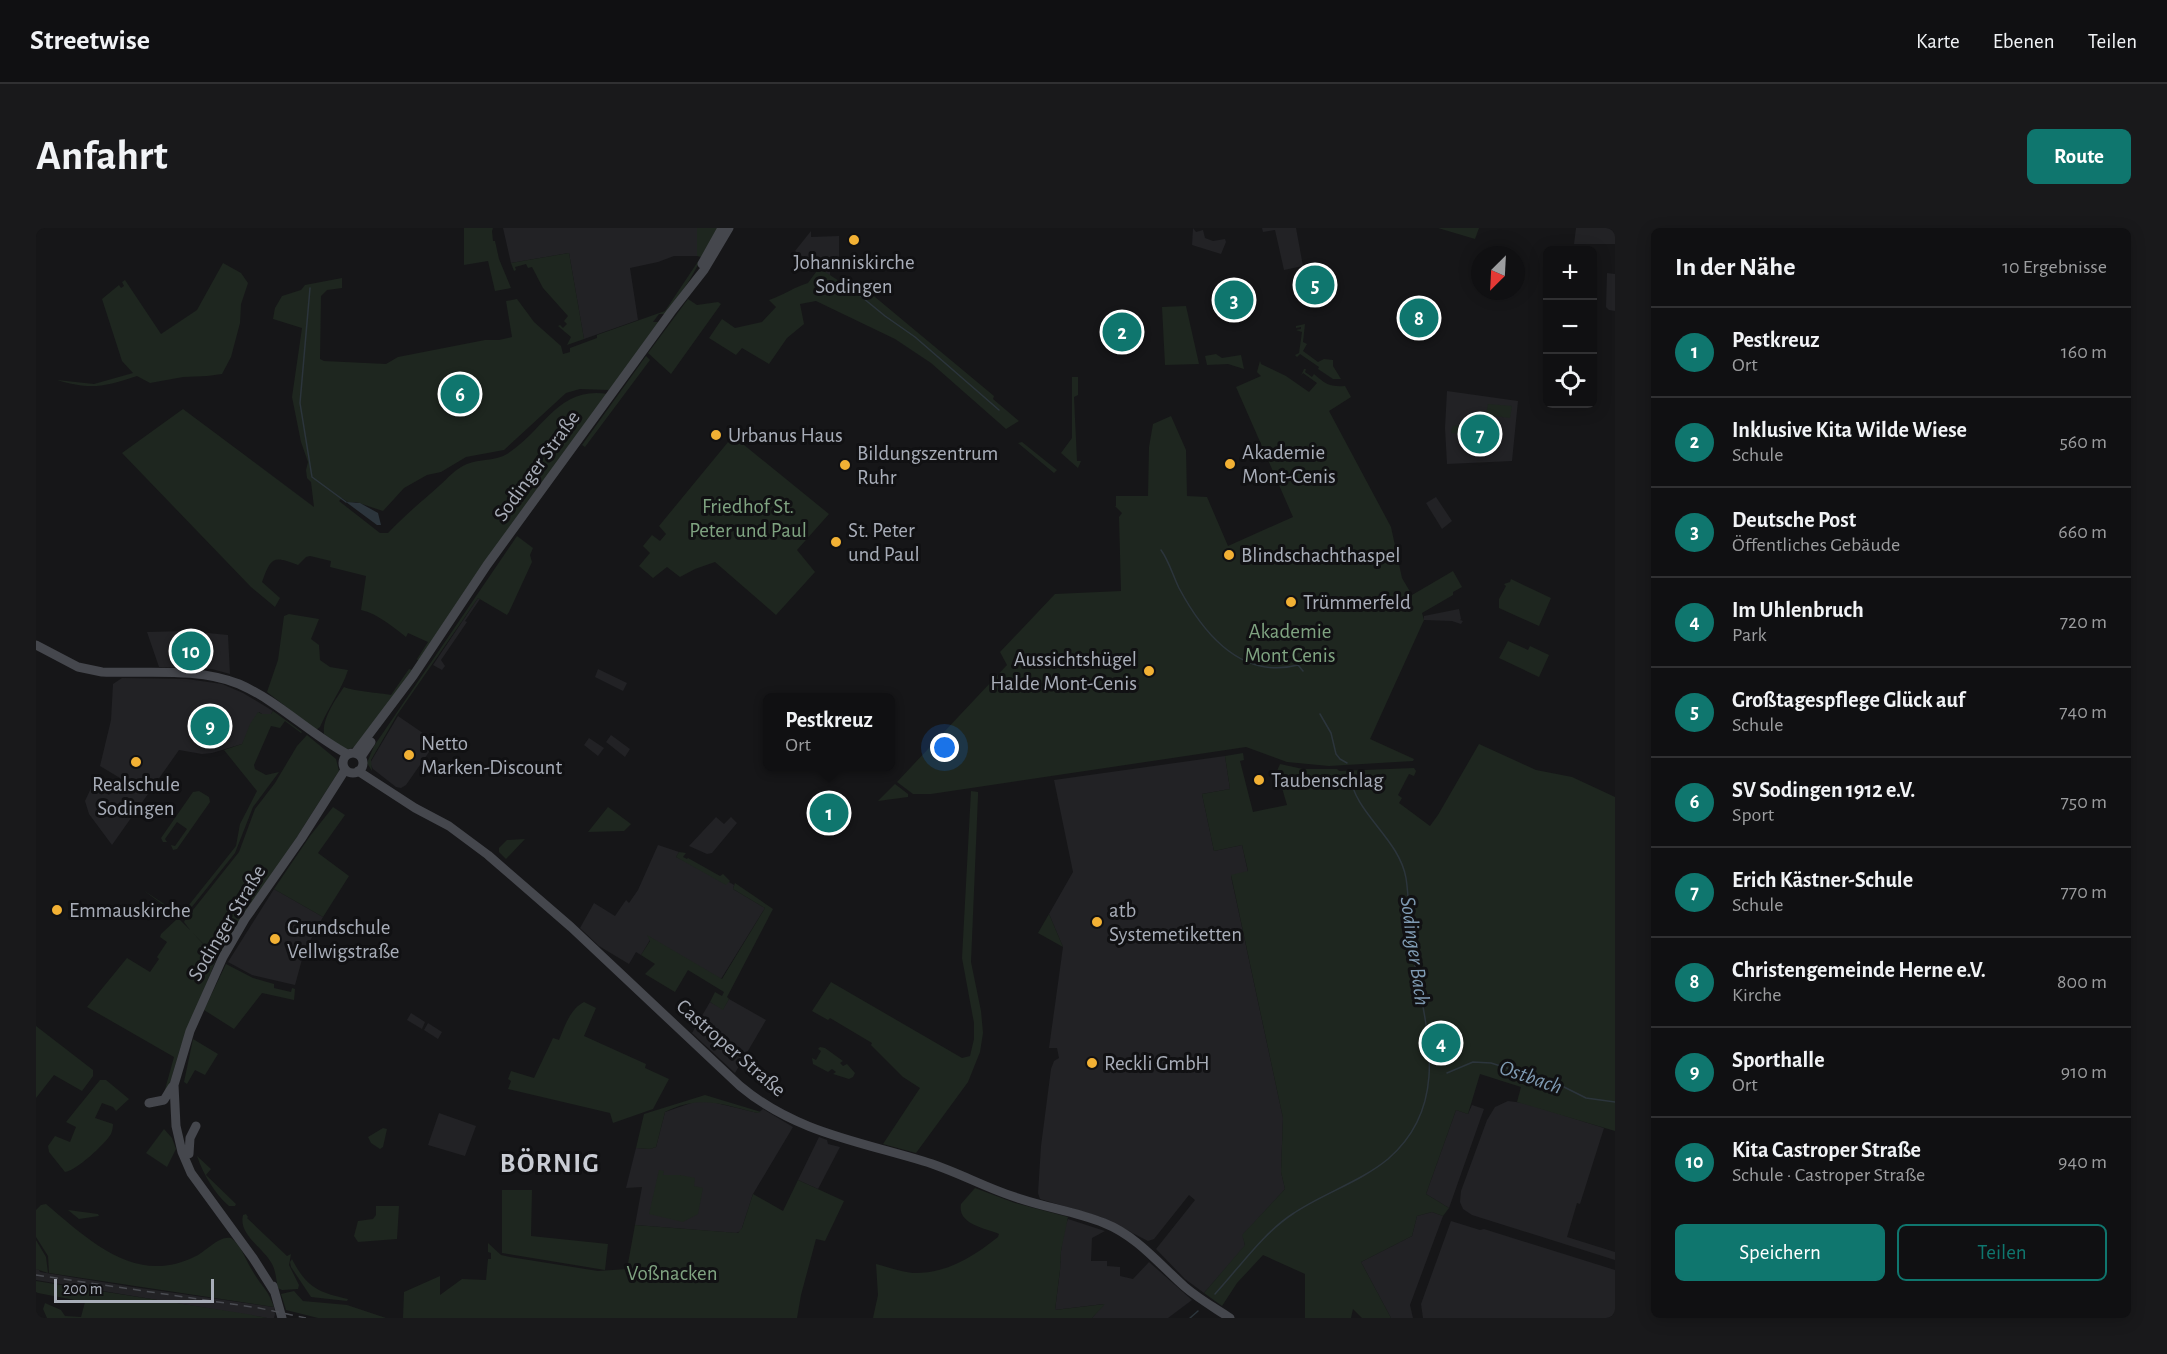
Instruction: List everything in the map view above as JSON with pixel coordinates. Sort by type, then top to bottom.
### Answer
[{"type":"main road","name":"Sodinger Straße","points":[[695,280],[722,228]]},
{"type":"main road","name":"Sodinger Straße","points":[[274,1292],[253,1258],[191,1173],[182,1152],[176,1126],[174,1085],[195,1017],[220,963],[245,919],[301,838],[324,813],[353,763],[410,684],[413,676],[484,569],[713,257],[729,228]]},
{"type":"main road","name":"Castroper Straße","points":[[36,645],[78,667],[94,671],[197,675],[230,681],[262,697],[382,786],[414,808],[456,831],[488,855],[571,927],[740,1086],[762,1103],[792,1121],[824,1134],[926,1162],[1013,1197],[1084,1216],[1113,1227],[1148,1252],[1190,1291],[1230,1318]]},
{"type":"main road","name":"Sodinger Straße","points":[[180,1064],[180,1127],[189,1154],[198,1175],[271,1279],[282,1318]]},
{"type":"main road","points":[[149,1103],[164,1100],[174,1085]]},
{"type":"main road","points":[[189,1154],[190,1138],[196,1126]]},
{"type":"shaded area","points":[[503,228],[697,228],[697,256],[674,256],[630,268],[638,320],[584,339],[569,253],[511,263]]},
{"type":"shaded area","points":[[1193,228],[1196,232],[1203,230],[1205,238],[1213,241],[1225,239],[1221,254],[1192,245]]},
{"type":"shaded area","points":[[1262,228],[1296,228],[1303,266],[1284,270],[1275,230],[1263,232]]},
{"type":"shaded area","points":[[1576,228],[1615,228],[1615,244],[1574,244]]},
{"type":"shaded area","points":[[811,231],[811,237],[839,236],[839,260],[834,267],[830,267],[830,276],[795,251]]},
{"type":"shaded area","points":[[1607,273],[1615,274],[1615,311],[1606,307]]},
{"type":"shaded area","points":[[1447,391],[1518,401],[1512,461],[1447,464],[1445,428]]},
{"type":"shaded area","points":[[1436,497],[1452,521],[1442,529],[1426,503]]},
{"type":"shaded area","points":[[346,502],[360,503],[378,513],[381,525],[377,525]]},
{"type":"shaded area","points":[[478,598],[480,599],[465,621],[467,622],[441,660],[445,666],[442,670],[433,665]]},
{"type":"shaded area","points":[[1459,609],[1460,620],[1463,621],[1461,624],[1452,621],[1424,620],[1424,616]]},
{"type":"shaded area","points":[[187,631],[228,635],[230,674],[212,669],[159,667],[147,632]]},
{"type":"shaded area","points":[[598,669],[627,683],[623,691],[595,677]]},
{"type":"shaded area","name":"Realschule Sodingen","points":[[122,678],[187,679],[222,684],[243,693],[273,711],[271,714],[259,712],[242,744],[202,754],[179,750],[112,845],[89,814],[85,801],[93,784],[109,795],[120,778],[100,766],[111,720],[113,684]]},
{"type":"shaded area","points":[[398,716],[436,742],[406,785],[401,788],[396,787],[373,769],[370,763]]},
{"type":"shaded area","points":[[611,735],[630,749],[625,757],[606,742]]},
{"type":"shaded area","points":[[589,738],[604,748],[598,756],[584,745]]},
{"type":"shaded area","points":[[1225,756],[1230,789],[1202,794],[1214,851],[1242,845],[1248,872],[1231,876],[1283,1118],[1281,1172],[1285,1189],[1243,1235],[1245,1246],[1204,1293],[1185,1279],[1156,1249],[1195,1200],[1189,1195],[1154,1239],[1148,1241],[1101,1217],[1040,1199],[1038,1193],[1041,1146],[1051,1069],[1054,1061],[1059,1058],[1057,1048],[1049,1048],[1063,947],[1049,914],[1073,872],[1054,780]]},
{"type":"shaded area","points":[[716,817],[724,824],[731,817],[737,823],[712,853],[707,854],[689,846]]},
{"type":"shaded area","points":[[658,845],[679,852],[676,857],[729,882],[734,885],[733,889],[765,908],[721,979],[650,940],[641,955],[636,952],[629,964],[599,946],[580,928],[594,903],[615,916],[626,900],[629,903],[638,890]]},
{"type":"shaded area","name":"Grundschule Vellwigstraße","points":[[274,889],[323,917],[304,952],[295,985],[252,975],[228,962]]},
{"type":"shaded area","points":[[729,999],[766,1020],[735,1073],[692,1033],[710,1002],[723,1009]]},
{"type":"shaded area","points":[[411,1013],[425,1022],[422,1029],[407,1020]]},
{"type":"shaded area","points":[[428,1023],[442,1032],[438,1039],[424,1030]]},
{"type":"shaded area","points":[[708,1101],[758,1113],[763,1109],[793,1127],[753,1194],[741,1231],[736,1233],[635,1225],[642,1187],[626,1188],[636,1148],[656,1147],[665,1112],[694,1102]],"holes":[[[663,1175],[680,1175],[694,1186],[650,1214]]]},
{"type":"shaded area","points":[[1508,1101],[1524,1103],[1604,1128],[1567,1237],[1615,1252],[1615,1260],[1472,1215],[1463,1209],[1460,1202],[1461,1191],[1487,1120],[1495,1107]]},
{"type":"shaded area","points":[[1472,1105],[1484,1109],[1449,1208],[1426,1194],[1456,1110],[1468,1114]]},
{"type":"shaded area","points":[[439,1113],[476,1126],[465,1156],[428,1145]]},
{"type":"shaded area","points":[[819,1137],[827,1140],[828,1144],[840,1147],[818,1189],[798,1180]]},
{"type":"shaded area","points":[[1432,1212],[1443,1216],[1410,1305],[1413,1318],[1391,1318],[1361,1262],[1412,1236],[1417,1216]]},
{"type":"shaded area","points":[[1068,1219],[1105,1231],[1092,1238],[1091,1261],[1107,1261],[1107,1266],[1120,1267],[1120,1276],[1133,1279],[1149,1262],[1192,1300],[1168,1318],[1092,1318],[1104,1304],[1055,1310],[1064,1229]]},
{"type":"shaded area","points":[[1451,1221],[1615,1270],[1615,1318],[1423,1318],[1421,1304]]},
{"type":"shaded area","points":[[36,1269],[40,1272],[133,1287],[274,1307],[275,1314],[274,1318],[267,1318],[36,1280]]},
{"type":"green space","points":[[464,228],[493,228],[493,241],[495,241],[499,259],[511,288],[495,291],[488,261],[464,265]]},
{"type":"green space","points":[[697,228],[719,228],[689,281],[666,314],[659,314],[653,322],[660,322],[610,390],[580,389],[566,393],[504,450],[466,457],[441,472],[427,475],[404,488],[383,511],[356,502],[349,503],[342,498],[339,501],[380,533],[388,533],[459,468],[472,462],[498,458],[507,454],[563,403],[591,393],[608,394],[419,662],[417,659],[428,642],[408,633],[406,637],[379,617],[361,610],[366,576],[330,567],[331,561],[310,556],[298,565],[283,560],[274,560],[268,567],[262,582],[280,598],[275,607],[251,587],[122,453],[183,409],[314,507],[311,482],[307,478],[308,462],[301,442],[292,397],[302,328],[273,319],[275,308],[282,296],[301,290],[305,285],[342,278],[342,288],[327,290],[321,296],[320,359],[324,361],[386,364],[398,357],[512,337],[506,301],[517,299],[534,322],[561,346],[563,354],[570,352],[570,348],[597,338],[597,335],[665,311],[701,257],[697,256]]},
{"type":"green space","points":[[1438,228],[1479,228],[1475,239]]},
{"type":"green space","points":[[569,253],[584,339],[567,345],[571,337],[558,326],[563,328],[567,324],[564,321],[568,316],[543,288],[532,267],[528,268],[526,264],[515,267],[514,271],[511,263]]},
{"type":"green space","points":[[223,263],[241,273],[248,283],[241,304],[240,323],[231,357],[222,374],[183,377],[150,383],[137,376],[97,386],[57,380],[94,384],[133,373],[122,361],[102,299],[119,285],[121,288],[124,286],[122,282],[125,280],[161,334],[197,310]]},
{"type":"green space","points":[[819,268],[850,288],[853,286],[869,292],[994,396],[993,399],[1019,421],[1006,429],[931,363],[895,339],[816,301],[800,304],[804,324],[787,338],[769,364],[742,348],[736,355],[709,338],[722,319],[735,328],[762,322],[776,307],[769,300],[808,283]]},
{"type":"green space","points":[[688,299],[697,305],[718,302],[721,304],[671,374],[648,353]]},
{"type":"green space","points":[[1186,306],[1199,364],[1165,365],[1162,307]]},
{"type":"green space","points":[[1305,324],[1303,342],[1307,344],[1303,351],[1318,362],[1324,359],[1333,360],[1333,366],[1341,379],[1333,379],[1300,354],[1297,357],[1295,355],[1299,353],[1302,332],[1296,330],[1301,327],[1296,328],[1296,326]]},
{"type":"green space","points":[[1216,354],[1222,358],[1241,355],[1244,369],[1228,364],[1207,365],[1205,356]]},
{"type":"green space","points":[[646,356],[650,360],[585,447],[582,445]]},
{"type":"green space","name":"Akademie Mont Cenis","points":[[1260,361],[1261,364],[1286,376],[1309,392],[1317,383],[1303,373],[1301,376],[1304,369],[1312,377],[1314,374],[1328,384],[1345,386],[1351,397],[1329,411],[1391,527],[1402,578],[1412,595],[1453,571],[1462,587],[1453,592],[1453,595],[1422,613],[1424,620],[1370,739],[1414,759],[1413,761],[1329,766],[1287,762],[1246,747],[931,794],[913,794],[897,782],[1007,665],[1000,652],[1055,594],[1121,591],[1119,517],[1122,513],[1115,506],[1116,496],[1148,496],[1149,447],[1153,424],[1171,416],[1186,450],[1187,496],[1207,497],[1228,546],[1293,517],[1236,387],[1261,376],[1257,372]]},
{"type":"green space","points":[[1072,377],[1078,377],[1078,395],[1074,397],[1077,461],[1081,461],[1078,468],[1061,453],[1072,438]]},
{"type":"green space","points":[[1488,404],[1512,406],[1510,418],[1486,415]]},
{"type":"green space","points":[[1462,425],[1470,430],[1480,431],[1482,436],[1451,433],[1453,426]]},
{"type":"green space","name":"Friedhof St. Peter und Paul","points":[[733,436],[829,514],[797,550],[815,572],[776,615],[715,562],[680,577],[667,567],[653,578],[639,566],[650,553],[643,546],[652,535],[660,541],[666,534],[659,526]]},
{"type":"green space","points":[[1022,442],[1057,470],[1054,473],[1018,443]]},
{"type":"green space","points":[[517,536],[533,548],[530,555],[532,562],[509,612],[507,615],[478,598],[397,715],[371,760],[372,771],[367,763],[374,746]]},
{"type":"green space","points":[[1511,579],[1551,598],[1539,626],[1499,608],[1499,599],[1506,586],[1504,584],[1510,582]]},
{"type":"green space","points":[[289,614],[319,619],[311,639],[319,645],[320,660],[330,667],[348,670],[320,727],[316,730],[267,692],[278,660],[284,616]]},
{"type":"green space","points":[[1508,641],[1528,650],[1530,646],[1549,655],[1539,677],[1499,658]]},
{"type":"green space","points":[[409,669],[413,670],[355,747],[345,750],[324,734],[327,716],[344,687],[391,695]]},
{"type":"green space","points":[[273,711],[302,732],[285,721],[280,728],[271,726],[254,765],[255,769],[266,775],[279,772],[253,807],[235,853],[181,918],[143,890],[181,915],[236,846],[240,824],[257,791],[224,750],[242,744],[258,712],[271,714]]},
{"type":"green space","points":[[307,735],[336,759],[339,771],[221,956],[215,956],[192,932],[216,960],[180,1049],[168,1090],[164,1093],[174,1057],[87,1007],[127,958],[150,972],[167,942],[160,937],[161,934],[178,918],[190,930],[185,920],[239,852],[255,809],[275,783],[297,746]]},
{"type":"green space","points":[[1479,744],[1536,770],[1572,777],[1615,797],[1615,1131],[1517,1102],[1521,1087],[1480,1074],[1468,1114],[1456,1110],[1426,1194],[1449,1208],[1443,1216],[1432,1212],[1417,1216],[1412,1236],[1361,1262],[1391,1318],[1362,1318],[1353,1309],[1351,1318],[1305,1318],[1305,1274],[1263,1255],[1237,1283],[1222,1306],[1204,1293],[1245,1245],[1242,1235],[1285,1189],[1281,1172],[1283,1118],[1231,875],[1248,871],[1242,845],[1214,851],[1202,794],[1230,789],[1225,756],[1243,753],[1244,760],[1240,761],[1253,812],[1287,805],[1277,771],[1280,764],[1303,769],[1337,769],[1339,771],[1414,768],[1416,771],[1414,776],[1409,774],[1398,795],[1402,798],[1399,803],[1430,826]]},
{"type":"green space","points":[[895,784],[908,794],[908,797],[878,801]]},
{"type":"green space","points":[[199,791],[209,797],[210,802],[177,849],[173,850],[171,845],[175,846],[187,829],[177,822],[165,839],[167,842],[163,842],[161,838],[193,792]]},
{"type":"green space","points":[[971,791],[978,792],[978,796],[971,962],[983,1033],[980,1052],[968,1082],[916,1153],[883,1144],[920,1088],[903,1077],[871,1045],[872,1043],[830,1018],[828,1020],[812,1011],[831,982],[962,1058],[970,1056],[974,1039],[974,1023],[962,958]]},
{"type":"green space","points":[[827,805],[836,812],[828,822],[819,815]]},
{"type":"green space","points":[[333,807],[345,815],[318,853],[349,876],[323,917],[274,889]]},
{"type":"green space","points":[[608,807],[631,824],[624,831],[588,832]]},
{"type":"green space","points":[[525,839],[506,859],[499,852],[499,848],[507,840]]},
{"type":"green space","points":[[679,852],[686,853],[683,857],[720,876],[723,874],[730,881],[726,885],[676,857]]},
{"type":"green space","points":[[735,883],[773,909],[727,997],[729,999],[723,1010],[710,1002],[715,992],[722,996],[724,992],[688,970],[675,992],[645,974],[655,964],[641,955],[650,941],[647,935],[722,979],[765,908],[733,889]]},
{"type":"green space","points":[[1049,914],[1063,947],[1038,933]]},
{"type":"green space","points":[[226,964],[253,978],[274,984],[274,988],[291,992],[292,988],[295,989],[294,1000],[262,993],[234,1029],[204,1010]]},
{"type":"green space","points":[[584,1002],[596,1008],[584,1036],[646,1064],[645,1068],[669,1079],[653,1109],[613,1123],[610,1113],[508,1089],[511,1071],[534,1078],[553,1038],[559,1040],[572,1013]]},
{"type":"green space","points":[[36,1026],[93,1070],[93,1076],[82,1091],[54,1075],[36,1098]]},
{"type":"green space","points":[[193,1039],[218,1054],[205,1075],[195,1070],[187,1084],[184,1082]]},
{"type":"green space","points":[[820,1047],[843,1061],[840,1063],[843,1066],[847,1064],[855,1073],[853,1077],[849,1079],[833,1074],[836,1072],[832,1069],[828,1072],[813,1064],[812,1058],[816,1060],[821,1051],[818,1049]]},
{"type":"green space","points":[[100,1080],[106,1080],[129,1099],[116,1111],[113,1107],[102,1103],[95,1118],[113,1124],[111,1134],[90,1156],[65,1172],[49,1152],[48,1146],[55,1136],[70,1142],[76,1127],[66,1122]]},
{"type":"green space","points":[[705,1095],[761,1112],[722,1104],[689,1103],[665,1112],[656,1147],[636,1148],[644,1114]]},
{"type":"green space","points":[[383,1128],[387,1129],[383,1147],[380,1149],[371,1143],[368,1137]]},
{"type":"green space","points":[[164,1129],[172,1138],[176,1149],[167,1167],[146,1153]]},
{"type":"green space","points":[[197,1156],[211,1169],[206,1175],[236,1204],[235,1206],[229,1206],[214,1190],[206,1177]]},
{"type":"green space","points":[[659,1170],[664,1171],[663,1175],[695,1178],[694,1186],[703,1188],[698,1214],[683,1222],[649,1214]]},
{"type":"green space","name":"Voßnacken","points":[[798,1180],[844,1201],[825,1241],[816,1239],[797,1318],[403,1318],[404,1292],[440,1276],[440,1295],[462,1279],[486,1280],[488,1259],[491,1259],[488,1243],[501,1255],[510,1257],[598,1271],[627,1269],[635,1225],[738,1233],[742,1228],[753,1194],[783,1211]]},
{"type":"green space","points":[[975,1188],[1015,1203],[1068,1217],[1061,1251],[1055,1310],[1105,1304],[1092,1318],[873,1318],[878,1295],[876,1264],[913,1273],[937,1271],[969,1257],[998,1237],[999,1234],[967,1221],[963,1216],[961,1204]]},
{"type":"green space","points":[[502,1190],[532,1190],[531,1236],[608,1244],[605,1270],[502,1253]]},
{"type":"green space","points":[[46,1204],[79,1232],[115,1255],[134,1263],[153,1266],[174,1264],[196,1256],[222,1239],[231,1238],[241,1249],[274,1307],[49,1273],[48,1256],[36,1237],[36,1210]]},
{"type":"green space","points":[[376,1206],[399,1206],[397,1239],[358,1242],[354,1236],[358,1221],[373,1219],[376,1215]]},
{"type":"green space","points":[[68,1210],[98,1214],[99,1216],[79,1219]]},
{"type":"green space","points":[[246,1214],[247,1218],[287,1256],[291,1254],[289,1265],[299,1285],[298,1289],[278,1288],[272,1264],[244,1229],[242,1222],[243,1215]]},
{"type":"green space","points":[[36,1240],[46,1257],[48,1273],[36,1269]]},
{"type":"green space","points":[[292,1259],[308,1283],[321,1291],[348,1299],[347,1301],[311,1297],[291,1267]]},
{"type":"green space","points":[[36,1281],[267,1318],[47,1318],[43,1309],[45,1303],[61,1310],[65,1316],[81,1317],[85,1302],[38,1293],[36,1292]]},
{"type":"green space","points":[[294,1291],[303,1301],[347,1305],[386,1318],[318,1318],[286,1310],[281,1294]]},
{"type":"waterway","points":[[310,288],[300,403],[312,477],[346,502]]},
{"type":"waterway","points":[[852,289],[915,337],[999,410]]},
{"type":"waterway","points":[[1161,550],[1189,605],[1212,636],[1226,649],[1259,666],[1278,668],[1298,665],[1303,671]]},
{"type":"waterway","points":[[1320,714],[1331,733],[1336,754],[1347,763]]},
{"type":"waterway","name":"Sodinger Bach","points":[[1215,1294],[1262,1240],[1283,1221],[1388,1159],[1408,1137],[1421,1113],[1428,1088],[1428,1035],[1411,945],[1406,878],[1395,850],[1359,802],[1350,775]]},
{"type":"waterway","name":"Ostbach","points":[[1447,1073],[1473,1062],[1491,1063],[1558,1084],[1586,1098],[1615,1102]]},
{"type":"waterway","name":"Sodinger Bach","points":[[1190,1318],[1198,1311]]},
{"type":"railway","points":[[36,1275],[259,1308],[306,1318]]},
{"type":"place","name":"Johanniskirche Sodingen","points":[[854,240]]},
{"type":"place","name":"Großtagespflege Glück auf","points":[[1315,285]]},
{"type":"place","name":"Deutsche Post","points":[[1234,300]]},
{"type":"place","name":"Christengemeinde Herne e.V.","points":[[1419,318]]},
{"type":"place","name":"Inklusive Kita Wilde Wiese","points":[[1122,332]]},
{"type":"place","name":"SV Sodingen 1912 e.V.","points":[[460,394]]},
{"type":"place","name":"Erich Kästner-Schule","points":[[1480,434]]},
{"type":"place","name":"Urbanus Haus","points":[[716,435]]},
{"type":"place","name":"Akademie Mont-Cenis","points":[[1230,464]]},
{"type":"place","name":"Bildungszentrum Ruhr","points":[[845,465]]},
{"type":"place","name":"St. Peter und Paul","points":[[836,542]]},
{"type":"place","name":"Blindschachthaspel","points":[[1229,555]]},
{"type":"place","name":"Trümmerfeld","points":[[1291,602]]},
{"type":"place","name":"Kita Castroper Straße","points":[[191,651]]},
{"type":"place","name":"Aussichtshügel Halde Mont-Cenis","points":[[1149,671]]},
{"type":"place","name":"Sporthalle","points":[[210,726]]},
{"type":"place","name":"Netto Marken-Discount","points":[[409,755]]},
{"type":"place","name":"Realschule Sodingen","points":[[136,762]]},
{"type":"place","name":"Taubenschlag","points":[[1259,780]]},
{"type":"place","name":"Pestkreuz","points":[[829,813]]},
{"type":"place","name":"Emmauskirche","points":[[57,910]]},
{"type":"place","name":"atb Systemetiketten","points":[[1097,922]]},
{"type":"place","name":"Grundschule Vellwigstraße","points":[[275,939]]},
{"type":"place","name":"Im Uhlenbruch","points":[[1441,1043]]},
{"type":"place","name":"Reckli GmbH","points":[[1092,1063]]},
{"type":"district","name":"BÖRNIG","points":[[550,1163]]}]
